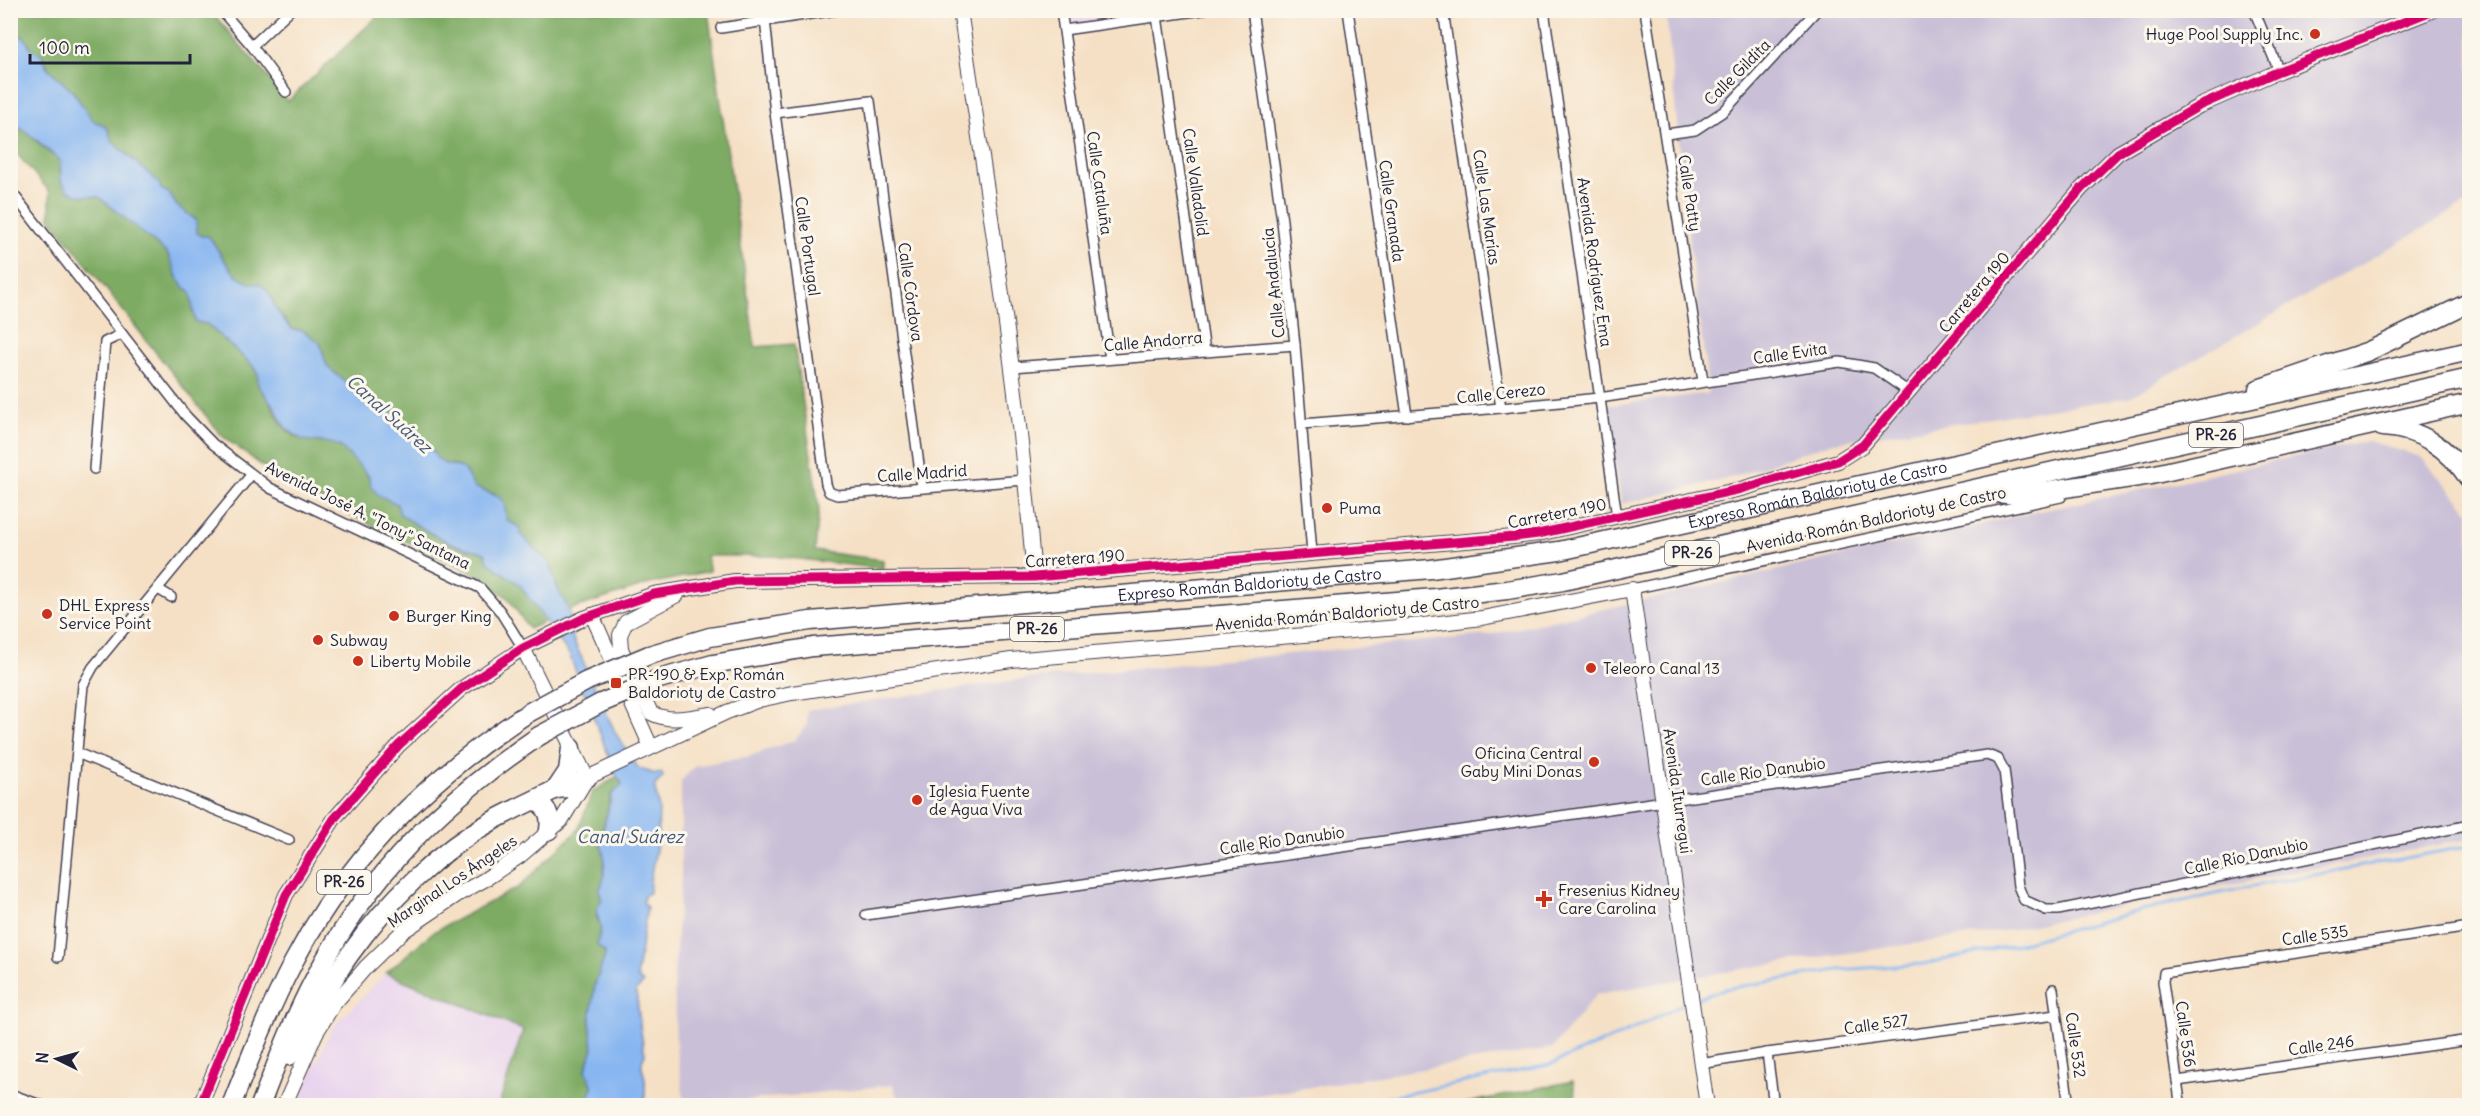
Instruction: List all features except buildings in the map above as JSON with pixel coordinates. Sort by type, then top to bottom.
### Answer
[{"type":"highway","points":[[2206,410],[2281,380],[2369,351],[2469,302]]},
{"type":"highway","name":"Expreso Román Baldorioty de Castro","points":[[231,1106],[266,1018],[293,963],[333,897],[358,862],[391,824],[425,789],[464,756],[528,713],[587,681],[649,655],[710,637],[810,621],[1419,570],[1504,560],[1622,539],[2469,351]]},
{"type":"highway","name":"Expreso Román Baldorioty de Castro","points":[[261,1102],[315,977],[380,876],[408,844],[436,815],[475,782],[539,736],[601,703],[659,679],[713,664],[813,647],[1508,590],[1627,568],[1963,490],[2469,378]]},
{"type":"highway","points":[[1963,490],[2019,495],[2151,475],[2469,403]]},
{"type":"highway","points":[[2365,427],[2393,428],[2430,440],[2456,459],[2469,480]]},
{"type":"highway","points":[[556,789],[568,771],[571,748]]},
{"type":"highway","points":[[261,1102],[329,987],[371,927],[408,888],[445,854],[494,820],[556,789],[567,788],[595,774]]},
{"type":"highway","points":[[535,800],[545,807],[549,814],[549,831]]},
{"type":"street","points":[[221,10],[252,46],[286,92]]},
{"type":"street","points":[[252,46],[290,10]]},
{"type":"street","name":"Calle Portugal","points":[[764,10],[775,113],[826,484]]},
{"type":"street","points":[[721,28],[837,10]]},
{"type":"street","points":[[960,10],[1013,367],[1034,577]]},
{"type":"street","name":"Calle Cataluña","points":[[1061,10],[1110,359]]},
{"type":"street","points":[[1064,30],[1203,10]]},
{"type":"street","name":"Calle Andalucía","points":[[1252,10],[1282,221],[1312,553]]},
{"type":"street","name":"Calle Granada","points":[[1348,10],[1407,416]]},
{"type":"street","name":"Calle Las Marías","points":[[1443,10],[1501,408]]},
{"type":"street","name":"Avenida Rodríguez Ema","points":[[1544,10],[1617,517]]},
{"type":"street","name":"Calle Patty","points":[[1645,10],[1703,381]]},
{"type":"street","name":"Calle Gildita","points":[[1666,134],[1695,130],[1724,111],[1817,10]]},
{"type":"street","points":[[2254,10],[2278,71]]},
{"type":"street","name":"Carretera 190","points":[[200,1106],[215,1064],[286,895],[334,819],[392,753],[434,712],[461,689],[523,648],[543,638],[588,616],[654,594],[735,581],[1034,577],[1514,537],[1741,489],[1838,461],[1863,445],[2081,189],[2118,153],[2199,106],[2278,71],[2434,10]]},
{"type":"street","name":"Calle Valladolid","points":[[1157,16],[1205,351]]},
{"type":"street","name":"Calle Córdova","points":[[775,113],[870,101],[922,487]]},
{"type":"street","name":"Avenida José A. \"Tony\" Santana","points":[[10,190],[186,416],[213,444],[250,475],[270,488],[480,588],[500,611],[523,648],[571,748],[595,774]]},
{"type":"street","points":[[94,469],[105,342],[122,334]]},
{"type":"street","name":"Calle Andorra","points":[[1013,367],[1295,345]]},
{"type":"street","name":"Calle Evita","points":[[1703,381],[1840,362],[1874,368],[1909,392]]},
{"type":"street","name":"Calle Cerezo","points":[[1302,424],[1599,398],[1703,381]]},
{"type":"street","points":[[58,957],[83,685],[93,667],[250,475]]},
{"type":"street","name":"Avenida Román Baldorioty de Castro","points":[[595,774],[727,712],[759,700],[792,693],[1011,660],[1482,618],[1632,589],[2005,508],[2128,485],[2151,475]]},
{"type":"street","name":"Calle Madrid","points":[[826,484],[829,492],[837,495],[1026,480]]},
{"type":"street","points":[[694,586],[626,622],[620,635],[621,649],[651,713],[675,720],[727,712]]},
{"type":"street","points":[[158,588],[171,597]]},
{"type":"street","name":"Avenida Iturregui","points":[[1632,589],[1707,1106]]},
{"type":"street","points":[[588,616],[656,745]]},
{"type":"street","points":[[77,753],[289,840]]},
{"type":"street","name":"Calle Río Danubio","points":[[866,915],[1987,755],[1998,759],[2004,770],[2018,886],[2024,900],[2046,910],[2058,910],[2469,825]]},
{"type":"street","name":"Marginal Los Ángeles","points":[[284,1106],[316,1033],[333,1005],[366,967],[402,932],[520,856],[561,821],[595,774]]},
{"type":"street","name":"Calle 535","points":[[2164,973],[2469,927]]},
{"type":"street","name":"Calle 536","points":[[2164,973],[2163,982],[2180,1101]]},
{"type":"street","name":"Calle 532","points":[[2053,989],[2069,1106]]},
{"type":"street","name":"Calle 527","points":[[1700,1064],[2056,1015]]},
{"type":"street","name":"Calle 246","points":[[2177,1081],[2469,1040]]},
{"type":"street","points":[[1767,1053],[1774,1106]]},
{"type":"street","points":[[194,1106],[206,1076],[215,1064]]},
{"type":"street","points":[[10,1094],[43,1106]]},
{"type":"shaded area","points":[[1070,10],[1169,11],[1072,24]]},
{"type":"shaded area","points":[[1666,11],[2469,11],[2469,202],[2130,397],[1834,442],[1734,477],[1622,504],[1605,406],[1709,393],[1687,223]]},
{"type":"shaded area","points":[[2368,441],[2421,457],[2469,511],[2469,839],[2199,890],[2015,929],[1766,965],[1597,994],[1553,1048],[1293,1090],[1176,1106],[900,1106],[893,1085],[706,1105],[685,1105],[676,1048],[674,977],[681,879],[681,781],[695,766],[750,756],[795,740],[807,725],[807,710],[1024,679],[1489,635],[2027,514]]},
{"type":"shaded area","points":[[386,973],[523,1030],[499,1105],[297,1106],[332,1028]]},
{"type":"green space","points":[[11,11],[211,11],[288,101],[383,11],[708,11],[755,347],[794,344],[819,508],[815,551],[883,560],[883,569],[774,556],[706,556],[710,571],[646,585],[569,610],[547,565],[519,534],[520,528],[507,520],[504,503],[496,495],[474,487],[465,471],[458,466],[442,463],[426,442],[387,408],[355,391],[327,366],[320,343],[302,330],[293,330],[274,306],[270,295],[257,284],[253,286],[235,276],[208,236],[196,233],[196,220],[177,206],[169,193],[161,189],[110,140],[109,130],[93,121],[74,93],[49,69],[42,55],[31,49],[24,37],[13,31]]},
{"type":"green space","points":[[10,108],[33,137],[60,160],[61,181],[77,195],[99,197],[167,253],[175,265],[176,276],[192,295],[196,322],[207,324],[252,365],[258,374],[258,385],[285,428],[302,439],[338,445],[362,467],[371,486],[397,504],[400,514],[447,542],[486,553],[489,563],[519,584],[546,621],[529,629],[508,598],[479,576],[288,485],[221,435],[50,218],[50,192],[11,147]]},
{"type":"green space","points":[[617,777],[622,783],[611,794],[600,842],[604,867],[599,891],[602,899],[596,915],[601,928],[597,945],[605,952],[605,956],[595,984],[590,1021],[593,1048],[586,1070],[593,1087],[588,1105],[499,1105],[523,1030],[386,973],[433,932],[519,887],[578,830],[593,791]]},
{"type":"green space","points":[[1573,1081],[1577,1105],[1458,1105]]},
{"type":"water","name":"Canal Suárez","points":[[10,28],[17,36],[24,37],[31,49],[42,55],[47,67],[74,93],[93,121],[106,127],[111,140],[159,183],[161,189],[169,193],[177,206],[196,220],[197,233],[208,236],[229,268],[242,280],[260,284],[266,289],[279,315],[293,330],[302,330],[320,343],[327,366],[355,391],[387,408],[402,423],[408,425],[427,442],[437,458],[445,464],[463,468],[474,487],[499,497],[504,503],[507,520],[520,528],[520,534],[549,561],[557,588],[569,610],[573,639],[616,734],[638,768],[655,774],[662,773],[663,777],[655,785],[659,807],[658,832],[650,892],[644,896],[643,903],[647,907],[637,974],[643,983],[636,991],[645,1054],[642,1064],[645,1079],[645,1105],[588,1105],[593,1087],[586,1070],[593,1048],[590,1021],[595,984],[605,956],[605,952],[597,945],[601,928],[596,910],[602,899],[599,891],[604,867],[600,842],[612,794],[622,783],[617,777],[569,654],[519,584],[489,563],[485,553],[447,541],[400,514],[397,504],[378,495],[371,486],[369,476],[341,447],[331,443],[302,440],[285,427],[275,408],[258,385],[258,374],[252,365],[207,324],[196,322],[190,291],[178,279],[167,253],[99,197],[77,195],[67,190],[61,181],[60,160],[16,126],[17,119],[11,108]]},
{"type":"waterway","points":[[1696,999],[1725,989],[1838,970],[1923,964],[2015,945],[2146,909],[2248,887],[2470,846]]},
{"type":"waterway","points":[[1345,1106],[1549,1065],[1629,1031],[1687,1002]]},
{"type":"cycle path","points":[[200,1106],[286,895],[334,819],[399,745],[461,689],[523,648],[584,618],[654,594],[735,581],[1034,577],[1538,534],[1741,489],[1838,461],[1863,445],[2081,189],[2118,153],[2199,106],[2279,71],[2434,10]]},
{"type":"place","name":"Huge Pool Supply Inc.","points":[[2315,34]]},
{"type":"place","name":"Puma","points":[[1327,508]]},
{"type":"place","name":"DHL Express Service Point","points":[[47,614]]},
{"type":"place","name":"Burger King","points":[[394,616]]},
{"type":"place","name":"Subway","points":[[318,640]]},
{"type":"place","name":"Liberty Mobile","points":[[358,661]]},
{"type":"place","name":"Teleoro Canal 13","points":[[1591,668]]},
{"type":"place","name":"PR-190 & Exp. Román Baldorioty de Castro","points":[[616,683]]},
{"type":"place","name":"Oficina Central Gaby Mini Donas","points":[[1594,762]]},
{"type":"place","name":"Iglesia Fuente de Agua Viva","points":[[917,800]]},
{"type":"place","name":"Fresenius Kidney Care Carolina","points":[[1544,899]]}]
